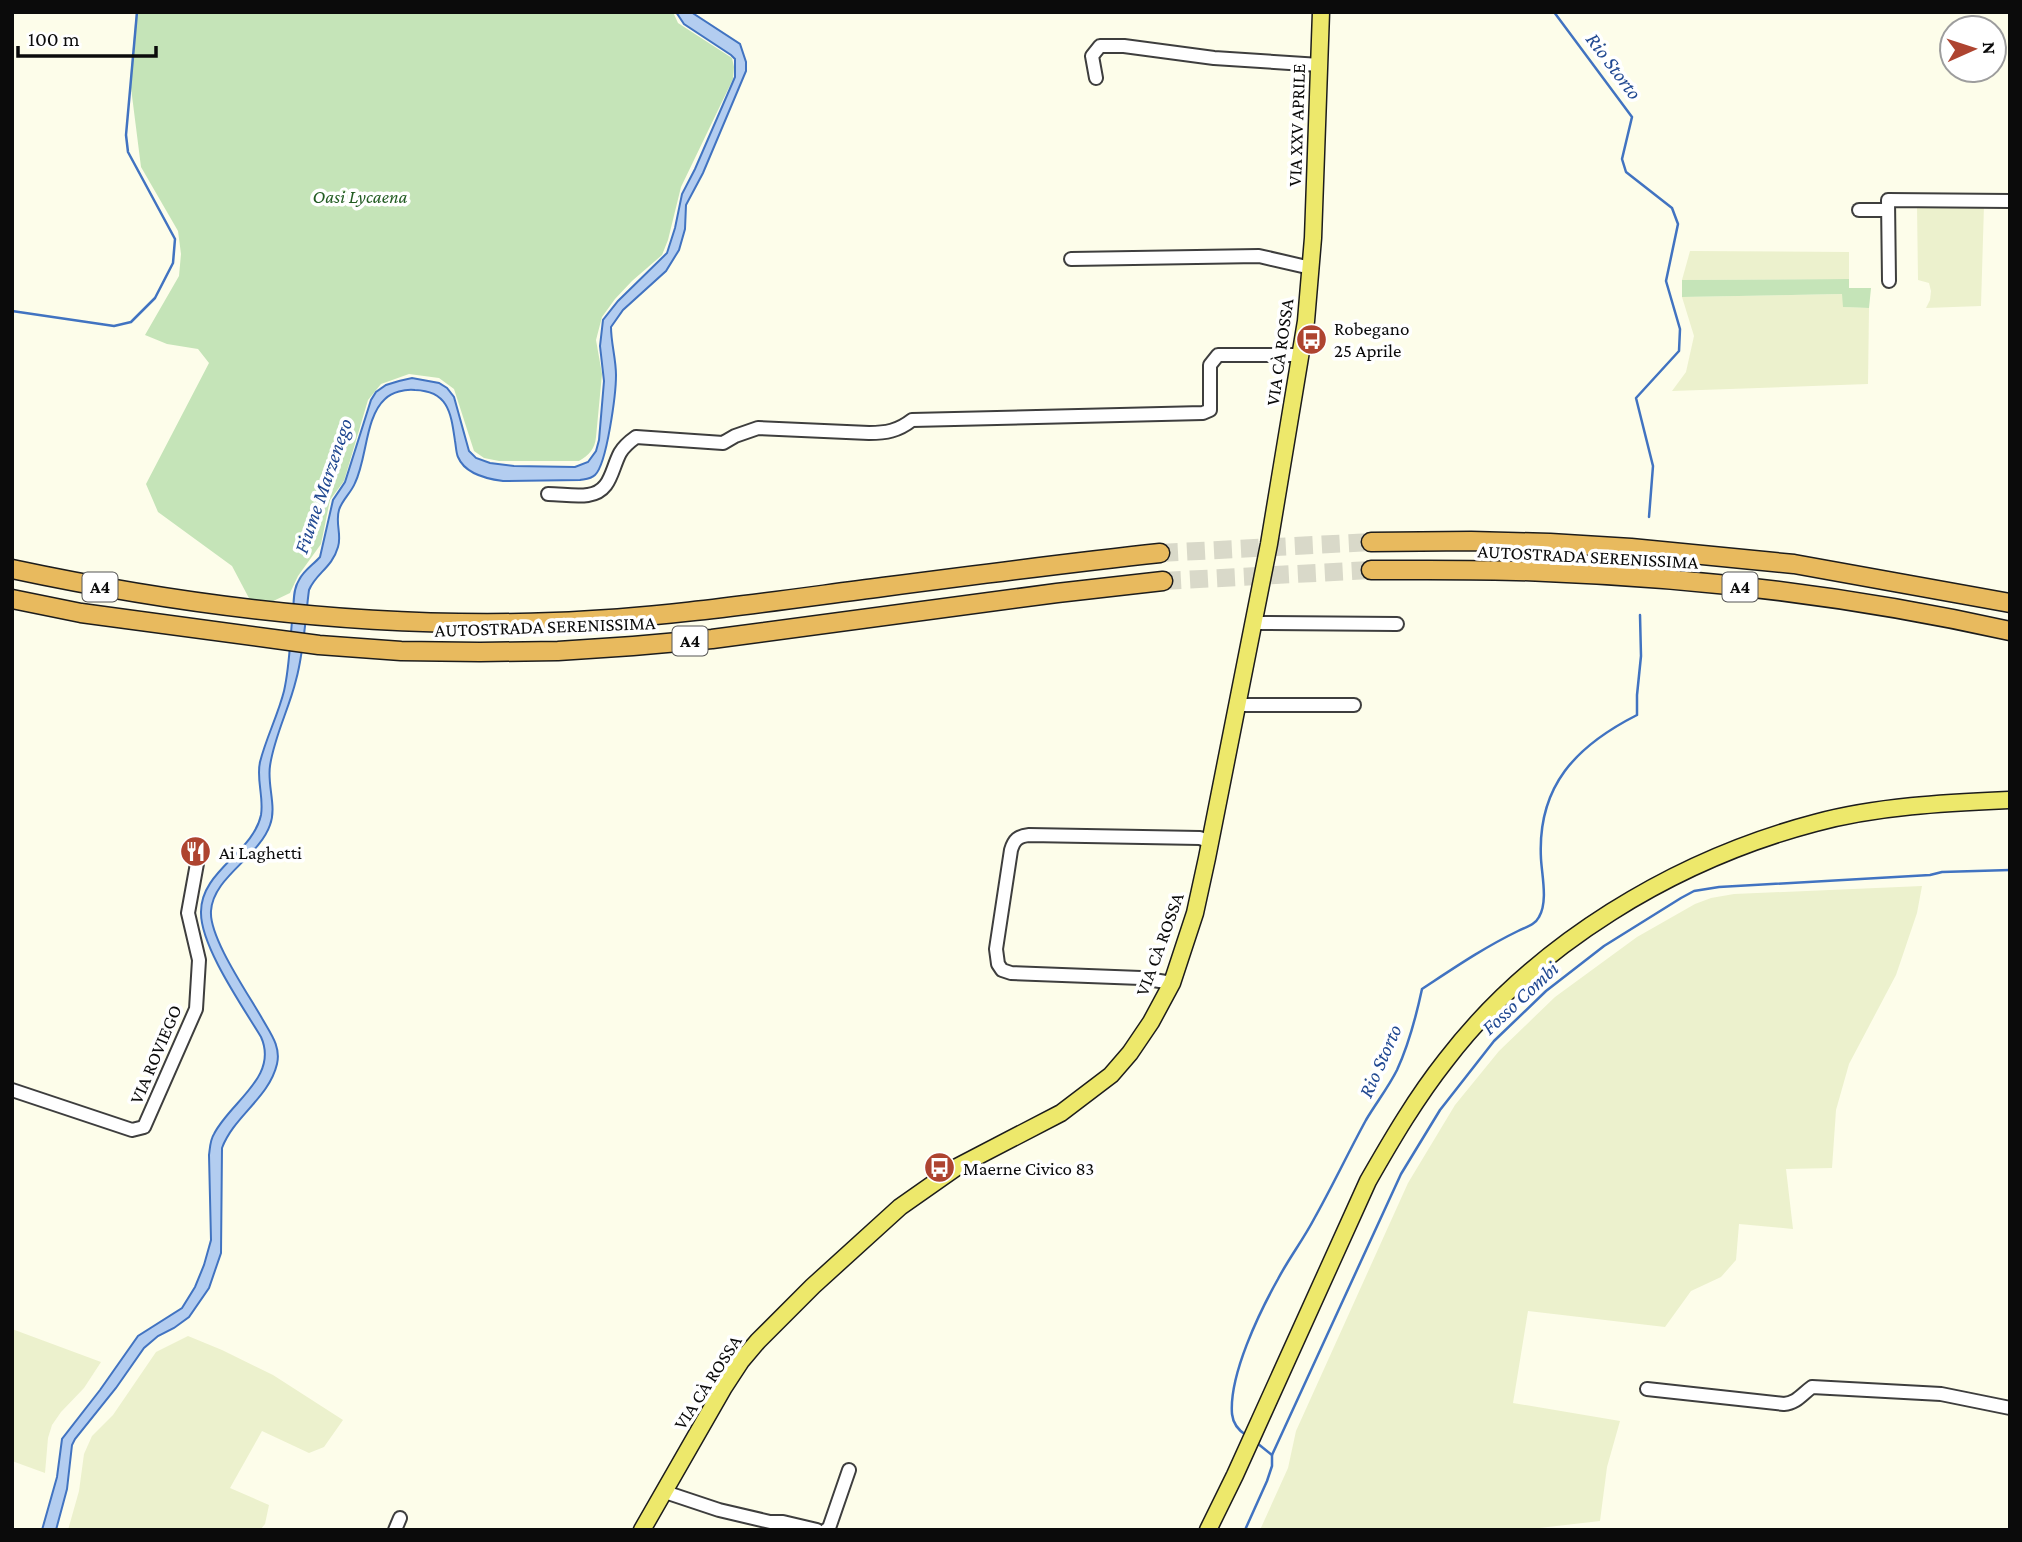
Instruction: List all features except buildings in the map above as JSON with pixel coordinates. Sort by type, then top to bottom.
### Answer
[{"type":"highway","name":"AUTOSTRADA SERENISSIMA","points":[[1371,542],[1471,541],[1631,548],[1794,564],[2010,603]]},
{"type":"highway","name":"AUTOSTRADA SERENISSIMA","points":[[12,569],[77,583],[189,601],[320,617],[403,622],[554,622],[705,610],[1160,553]]},
{"type":"highway","name":"AUTOSTRADA SERENISSIMA","points":[[1371,570],[1545,571],[1682,581],[1909,610],[2010,631]]},
{"type":"highway","name":"AUTOSTRADA SERENISSIMA","points":[[12,599],[81,613],[319,645],[401,651],[481,652],[633,646],[712,639],[1163,581]]},
{"type":"main road","name":"VIA XXV APRILE","points":[[1313,239],[1321,12]]},
{"type":"main road","name":"VIA CÀ ROSSA","points":[[642,1530],[741,1361],[790,1308],[900,1207],[920,1192],[957,1167],[1061,1113],[1111,1075],[1152,1022],[1172,983],[1195,913],[1210,842],[1277,498],[1306,321],[1313,239]]},
{"type":"main road","points":[[1208,1530],[1368,1181],[1411,1107],[1447,1058],[1510,990],[1571,939],[1623,904],[1717,856],[1817,823],[1949,802],[2010,800]]},
{"type":"street","points":[[1096,78],[1092,56],[1100,46],[1124,46],[1214,58],[1320,65]]},
{"type":"street","points":[[1889,281],[1888,200],[2010,201]]},
{"type":"street","points":[[1859,210],[1888,210]]},
{"type":"street","points":[[1071,259],[1259,256],[1311,268]]},
{"type":"street","points":[[548,494],[589,495],[600,490],[609,483],[620,453],[636,437],[723,443],[758,428],[888,433],[912,420],[1203,414],[1210,410],[1210,365],[1217,355],[1301,355]]},
{"type":"street","points":[[1254,621],[1396,624]]},
{"type":"street","points":[[1238,705],[1354,705]]},
{"type":"street","points":[[1172,983],[1156,979],[1011,973],[1002,970],[998,964],[996,949],[1011,850],[1020,836],[1028,835],[1200,838],[1210,842]]},
{"type":"street","name":"VIA ROVIEGO","points":[[12,1090],[132,1130],[144,1128],[196,1009],[199,960],[188,913],[198,858]]},
{"type":"street","points":[[1647,1389],[1784,1404],[1792,1403],[1812,1387],[1862,1388],[1941,1394],[2010,1408]]},
{"type":"street","points":[[826,1530],[849,1470]]},
{"type":"street","points":[[665,1490],[719,1510],[817,1530]]},
{"type":"green space","name":"Oasi Lycaena","points":[[136,12],[673,12],[678,23],[732,58],[733,79],[681,187],[662,255],[632,281],[602,317],[596,340],[602,374],[596,437],[589,454],[579,461],[499,461],[484,458],[474,451],[454,389],[439,378],[409,374],[381,384],[368,400],[344,481],[330,500],[321,544],[298,576],[290,593],[267,604],[251,602],[232,566],[158,512],[146,484],[209,363],[198,349],[167,344],[145,335],[179,276],[181,254],[178,231],[141,167],[130,80]]},
{"type":"green space","points":[[1917,205],[1984,205],[1981,306],[1926,308],[1931,291],[1929,283],[1918,280]]},
{"type":"green space","points":[[1690,251],[1849,252],[1849,279],[1682,280]]},
{"type":"green space","points":[[1849,279],[1849,288],[1871,288],[1869,308],[1843,307],[1842,294],[1682,297],[1682,280]]},
{"type":"green space","points":[[1843,294],[1843,307],[1869,308],[1868,384],[1672,391],[1686,372],[1694,336],[1682,297]]},
{"type":"green space","points":[[1922,886],[1917,913],[1896,975],[1849,1064],[1836,1110],[1832,1168],[1786,1169],[1793,1229],[1739,1224],[1736,1260],[1721,1277],[1691,1291],[1665,1327],[1528,1311],[1513,1403],[1620,1421],[1607,1467],[1600,1521],[1522,1530],[1260,1530],[1288,1468],[1296,1431],[1408,1183],[1455,1105],[1499,1051],[1555,997],[1637,937],[1695,904],[1734,894]]},
{"type":"green space","points":[[12,1329],[101,1362],[84,1388],[52,1425],[45,1473],[12,1461]]},
{"type":"green space","points":[[188,1336],[273,1375],[343,1420],[324,1447],[309,1453],[262,1431],[230,1488],[269,1505],[265,1524],[260,1530],[68,1530],[79,1491],[84,1454],[92,1436],[113,1415],[156,1352]]},
{"type":"water","points":[[676,12],[691,12],[740,44],[746,71],[703,173],[686,205],[685,229],[679,250],[666,271],[623,310],[611,327],[616,384],[607,443],[595,475],[580,480],[503,481],[477,475],[466,468],[458,457],[450,413],[442,399],[426,391],[407,390],[391,394],[378,407],[374,416],[359,473],[339,510],[338,547],[332,560],[309,590],[299,669],[270,766],[273,811],[270,825],[256,847],[220,888],[211,911],[216,936],[272,1036],[278,1058],[267,1087],[235,1126],[222,1148],[221,1253],[209,1288],[189,1317],[144,1348],[75,1439],[67,1489],[56,1530],[42,1530],[57,1477],[62,1439],[138,1336],[182,1308],[195,1287],[211,1240],[209,1155],[212,1139],[221,1122],[250,1088],[264,1065],[265,1051],[261,1037],[224,976],[208,942],[201,913],[203,898],[217,874],[248,840],[261,815],[259,768],[284,691],[296,587],[303,573],[320,557],[333,500],[345,482],[371,400],[376,392],[386,385],[399,381],[412,378],[439,383],[454,397],[469,451],[476,458],[514,466],[575,467],[588,462],[596,451],[599,440],[604,381],[600,346],[603,320],[618,301],[667,253],[682,194],[735,77],[735,59],[684,24]]},
{"type":"waterway","points":[[12,311],[114,326],[131,322],[155,298],[173,263],[175,239],[128,152],[126,135],[137,12]]},
{"type":"waterway","name":"Rio Storto","points":[[1554,12],[1632,117],[1622,159],[1626,172],[1672,208],[1678,224],[1666,281],[1680,329],[1679,351],[1636,398],[1653,466],[1649,517]]},
{"type":"waterway","name":"Rio Storto","points":[[1246,1435],[1233,1420],[1232,1398],[1247,1345],[1278,1279],[1310,1227],[1366,1120],[1397,1070],[1412,1030],[1422,989],[1481,951],[1537,920],[1542,911],[1544,897],[1541,833],[1554,790],[1579,755],[1596,740],[1637,715],[1641,656],[1640,615]]},
{"type":"waterway","name":"Fosso Combi","points":[[1272,1455],[1401,1174],[1440,1110],[1494,1041],[1546,991],[1604,946],[1694,891],[1942,872],[2010,870]]},
{"type":"waterway","name":"Rio Storto","points":[[1245,1530],[1272,1466],[1272,1455],[1257,1443]]},
{"type":"tunnel","points":[[1160,553],[1371,542]]},
{"type":"tunnel","points":[[1163,581],[1371,570]]},
{"type":"place","name":"Robegano 25 Aprile","points":[[1311,339]]},
{"type":"place","name":"Ai Laghetti","points":[[196,852]]},
{"type":"place","name":"Maerne Civico 83","points":[[940,1168]]},
{"type":"water label","name":"Fiume Marzenego","points":[[323,486]]}]
